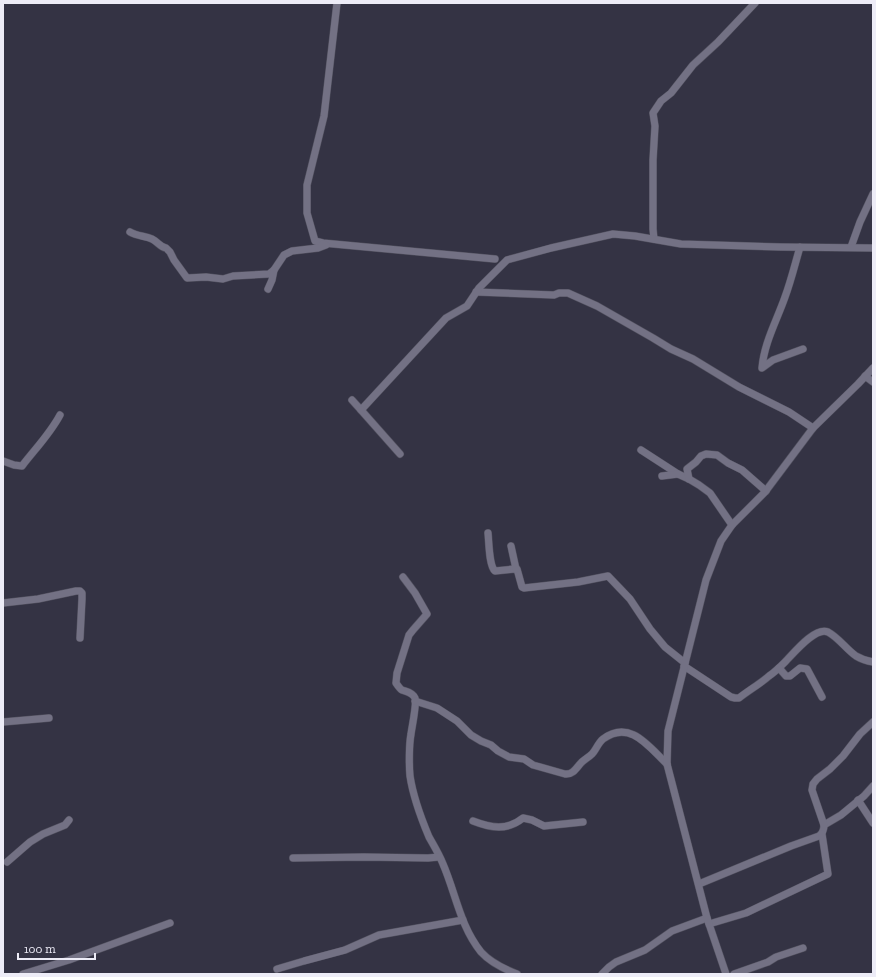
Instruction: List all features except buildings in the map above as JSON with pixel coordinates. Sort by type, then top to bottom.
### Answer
[{"type":"street","points":[[337,3],[324,116],[307,185],[307,213],[315,241],[323,244],[495,259]]},
{"type":"street","points":[[654,239],[653,160],[655,126],[653,113],[656,106],[671,93],[693,65],[718,42],[755,3]]},
{"type":"street","points":[[851,247],[860,222],[873,194]]},
{"type":"street","points":[[130,232],[153,240],[162,247],[166,248],[187,278],[206,277],[223,279],[233,276],[269,274],[274,270],[284,255],[292,251],[307,250],[326,245],[323,244]]},
{"type":"street","points":[[361,410],[446,318],[467,306],[478,288],[507,260],[613,234],[635,236],[680,244],[873,248]]},
{"type":"street","points":[[800,247],[785,297],[763,358],[762,368],[773,360],[803,349]]},
{"type":"street","points":[[268,289],[274,270]]},
{"type":"street","points":[[476,292],[554,295],[559,292],[576,296],[597,306],[671,349],[693,359],[739,387],[790,412],[813,428]]},
{"type":"street","points":[[726,974],[708,921],[667,764],[668,731],[684,665],[706,580],[721,541],[732,525],[766,491],[813,428],[873,368]]},
{"type":"street","points":[[865,376],[873,382]]},
{"type":"street","points":[[352,400],[400,454]]},
{"type":"street","points":[[3,461],[22,466],[45,438],[60,415]]},
{"type":"street","points":[[641,450],[710,493],[732,525]]},
{"type":"street","points":[[689,479],[686,469],[696,462],[701,456],[706,454],[717,455],[728,463],[742,470],[766,491]]},
{"type":"street","points":[[662,476],[678,474]]},
{"type":"street","points":[[488,533],[491,565],[493,570],[516,569]]},
{"type":"street","points":[[511,546],[516,569],[522,587],[524,588],[578,582],[608,576],[630,599],[650,629],[665,647],[684,665],[735,698],[739,698],[757,686],[779,668],[802,644],[819,632],[827,632],[835,637],[856,656],[866,661],[873,662]]},
{"type":"street","points":[[403,577],[415,592],[427,614],[410,635],[397,673],[396,683],[401,690],[412,693],[415,699],[410,734],[410,775],[418,809],[429,836],[443,863],[462,920],[470,937],[482,954],[497,966],[517,974]]},
{"type":"street","points":[[3,603],[38,599],[80,591],[82,593],[80,638]]},
{"type":"street","points":[[779,668],[786,676],[790,676],[800,668],[807,669],[822,697]]},
{"type":"street","points":[[415,701],[437,708],[457,721],[471,735],[491,745],[509,757],[524,759],[533,765],[566,774],[576,770],[581,763],[592,755],[602,740],[615,732],[628,732],[642,740],[667,764]]},
{"type":"street","points":[[3,722],[49,718]]},
{"type":"street","points":[[602,974],[616,962],[645,950],[672,931],[708,921],[746,913],[828,874],[822,834],[824,825],[812,790],[813,784],[843,756],[860,734],[873,722]]},
{"type":"street","points":[[824,825],[841,815],[864,796],[873,786]]},
{"type":"street","points":[[858,800],[873,823]]},
{"type":"street","points":[[473,821],[484,825],[507,827],[517,823],[523,818],[532,820],[544,826],[583,822]]},
{"type":"street","points":[[7,862],[30,842],[43,834],[65,826],[69,820]]},
{"type":"street","points":[[699,884],[822,834]]},
{"type":"street","points":[[293,858],[440,857]]},
{"type":"street","points":[[277,969],[304,960],[345,950],[379,935],[462,920]]},
{"type":"street","points":[[23,974],[69,960],[170,923]]},
{"type":"street","points":[[734,974],[803,948]]}]
